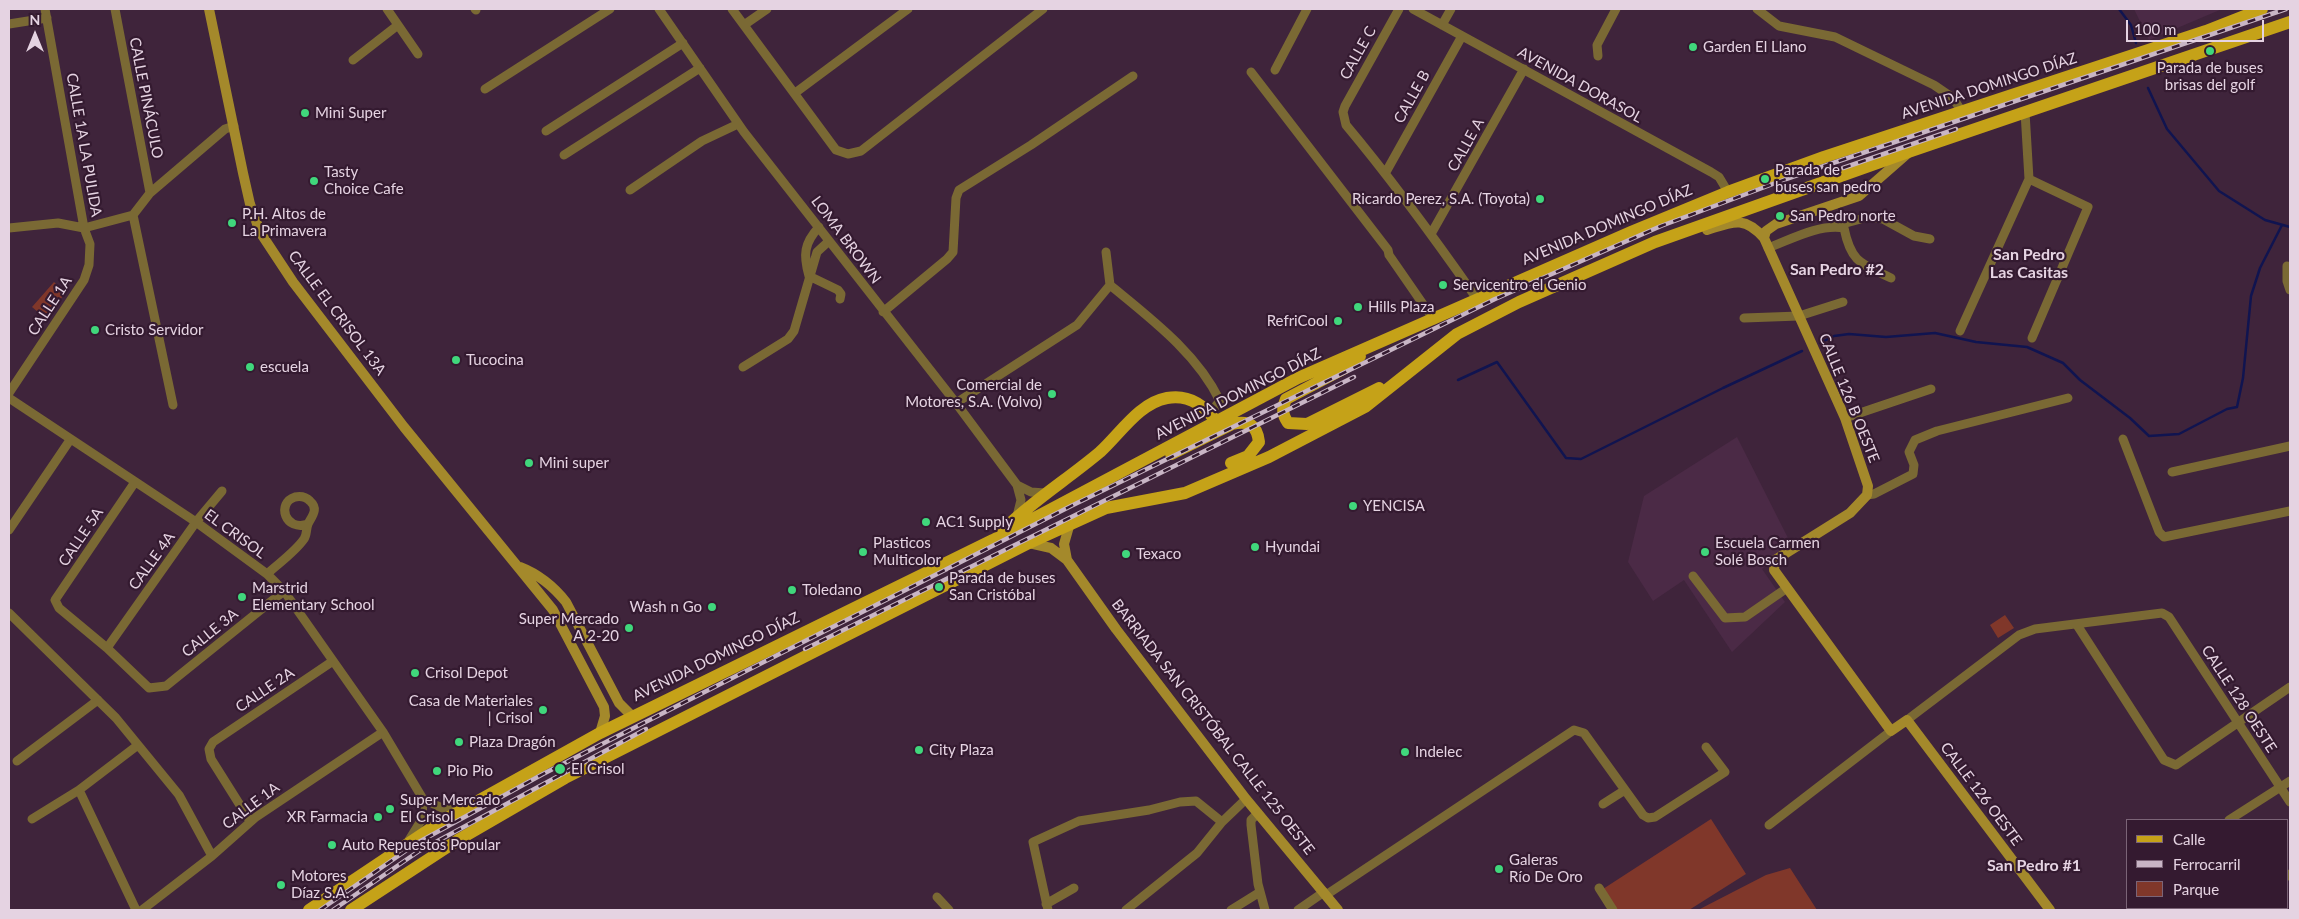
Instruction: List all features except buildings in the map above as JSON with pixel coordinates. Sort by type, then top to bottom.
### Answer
[{"type":"main road","name":"AVENIDA DOMINGO DÍAZ","points":[[309,910],[405,844],[600,733],[993,540],[1112,478],[1213,417],[1477,299],[1728,192],[1824,157],[2206,30],[2258,10]]},
{"type":"main road","points":[[351,910],[458,840],[565,778],[1029,543],[1106,508],[1185,492],[1269,456],[1366,407],[1407,372],[1457,334],[1520,302],[1655,242],[1911,151],[2290,22]]},
{"type":"main road","points":[[1370,348],[1345,368],[1286,399],[1282,408],[1288,423],[1307,424],[1407,372]]},
{"type":"main road","points":[[993,540],[1017,516],[1100,451],[1126,425],[1155,402],[1170,397],[1186,398],[1197,402],[1213,417]]},
{"type":"main road","points":[[1112,478],[1178,451],[1232,424],[1243,421],[1252,424],[1258,432],[1259,442],[1248,456],[1149,500]]},
{"type":"street","name":"CALLE PINÁCULO","points":[[115,9],[150,193]]},
{"type":"street","name":"CALLE EL CRISOL 13A","points":[[210,9],[250,204],[260,232],[276,258],[404,427],[557,615],[604,707],[605,716],[600,733]]},
{"type":"street","points":[[387,9],[418,54]]},
{"type":"street","points":[[485,89],[610,9]]},
{"type":"street","name":"LOMA BROWN","points":[[658,9],[738,124],[956,403],[1016,485],[1021,500],[1017,516]]},
{"type":"street","points":[[732,9],[836,150],[841,153],[861,151],[1043,9]]},
{"type":"street","points":[[744,25],[767,9]]},
{"type":"street","points":[[794,93],[908,9]]},
{"type":"street","points":[[1275,70],[1307,9]]},
{"type":"street","name":"CALLE C","points":[[1386,172],[1346,124],[1343,112],[1399,9]]},
{"type":"street","name":"AVENIDA DORASOL","points":[[1413,9],[1711,172],[1719,177],[1728,192]]},
{"type":"street","points":[[1442,25],[1451,9]]},
{"type":"street","points":[[1598,56],[1597,45],[1616,9]]},
{"type":"street","points":[[1757,9],[1779,26],[1835,37],[1934,85],[1953,98],[1962,112]]},
{"type":"street","points":[[9,24],[46,13]]},
{"type":"street","name":"CALLE 1A LA PULIDA","points":[[46,13],[84,228]]},
{"type":"street","points":[[353,60],[398,25]]},
{"type":"street","name":"CALLE B","points":[[1386,172],[1462,36]]},
{"type":"street","points":[[546,131],[683,43]]},
{"type":"street","points":[[564,155],[700,68]]},
{"type":"street","name":"CALLE A","points":[[1432,234],[1524,69]]},
{"type":"street","points":[[1251,72],[1388,250],[1393,251],[1437,318]]},
{"type":"street","points":[[883,312],[953,252],[956,198],[959,190],[1031,145],[1133,76]]},
{"type":"street","points":[[1960,331],[2029,179],[2025,112]]},
{"type":"street","points":[[630,190],[702,141],[738,124]]},
{"type":"street","points":[[9,228],[58,224],[84,228],[133,215],[150,193],[225,130],[234,126]]},
{"type":"street","points":[[1911,151],[1859,196],[1776,224],[1766,231],[1766,243],[1868,217],[1884,219],[1914,236],[1930,239]]},
{"type":"street","points":[[1386,172],[1477,299]]},
{"type":"street","points":[[2029,179],[2088,207],[2032,338]]},
{"type":"street","points":[[133,215],[173,405]]},
{"type":"street","name":"CALLE 126 B OESTE","points":[[1655,242],[1677,239],[1734,222],[1749,224],[1766,243],[1845,418],[1863,468],[1868,486],[1867,495]]},
{"type":"street","points":[[1832,226],[1844,228],[1847,243],[1857,261],[1891,278]]},
{"type":"street","points":[[809,276],[804,253],[806,244],[819,227]]},
{"type":"street","name":"CALLE 1A","points":[[9,393],[84,280],[89,265],[90,244],[84,228]]},
{"type":"street","points":[[743,367],[788,339],[794,331],[817,252],[829,241]]},
{"type":"street","points":[[1106,252],[1110,284],[1170,334],[1212,385],[1220,401],[1213,417]]},
{"type":"street","points":[[2287,266],[2287,281],[2290,290]]},
{"type":"street","points":[[809,276],[838,290],[841,294],[840,300]]},
{"type":"street","points":[[956,403],[1077,325],[1110,284]]},
{"type":"street","points":[[1744,318],[1799,316],[1843,302]]},
{"type":"street","points":[[1845,418],[1931,389]]},
{"type":"street","name":"EL CRISOL","points":[[9,398],[196,522],[268,574],[284,592],[383,732],[423,799]]},
{"type":"street","points":[[1891,731],[1774,570],[1775,560],[1850,513],[1867,495],[1874,494],[1913,474],[1914,465],[1909,452],[1915,440],[1937,431],[2068,398]]},
{"type":"street","points":[[2123,439],[2159,532],[2164,537],[2290,511]]},
{"type":"street","points":[[9,530],[70,440]]},
{"type":"street","points":[[2172,472],[2290,446]]},
{"type":"street","name":"CALLE 5A","points":[[107,648],[59,608],[55,600],[135,482]]},
{"type":"street","points":[[1016,485],[1031,492],[1046,493]]},
{"type":"street","name":"CALLE 4A","points":[[107,648],[196,522],[222,491]]},
{"type":"street","points":[[1067,560],[1064,544],[1070,523]]},
{"type":"street","points":[[268,574],[305,538],[308,524]]},
{"type":"street","name":"BARRIADA SAN CRISTÓBAL CALLE 125 OESTE","points":[[1029,543],[1051,548],[1067,560],[1121,637],[1246,799],[1338,910]]},
{"type":"street","name":"CALLE EL CRISOL 13A","points":[[517,565],[532,572],[558,592],[571,610],[619,703],[632,716]]},
{"type":"street","points":[[1693,576],[1725,618],[1745,617],[1787,588]]},
{"type":"street","name":"CALLE 3A","points":[[107,648],[149,688],[166,686],[284,592]]},
{"type":"street","points":[[9,613],[98,700],[180,795],[212,856]]},
{"type":"street","name":"CALLE 128 OESTE","points":[[2077,625],[2162,613],[2169,617],[2290,802]]},
{"type":"street","points":[[1769,825],[2019,635],[2035,629],[2077,625],[2164,760],[2176,765],[2290,687]]},
{"type":"street","points":[[584,666],[596,660]]},
{"type":"street","name":"CALLE 2A","points":[[250,821],[211,759],[209,749],[213,742],[333,661]]},
{"type":"street","points":[[16,761],[98,700]]},
{"type":"street","name":"CALLE 126 OESTE","points":[[1907,720],[2050,910]]},
{"type":"street","points":[[1298,910],[1574,730],[1584,733],[1642,815],[1648,818],[1655,817],[1725,772],[1706,746]]},
{"type":"street","name":"CALLE 1A","points":[[142,910],[212,856],[250,821],[383,732]]},
{"type":"street","points":[[32,819],[79,790],[138,745]]},
{"type":"street","points":[[2231,819],[2290,781]]},
{"type":"street","points":[[79,790],[136,910]]},
{"type":"street","points":[[1603,804],[1625,790]]},
{"type":"street","points":[[405,844],[418,828],[422,819],[423,799],[442,808],[452,809],[472,805]]},
{"type":"street","points":[[1126,910],[1197,853],[1222,822],[1246,799]]},
{"type":"street","points":[[1074,888],[1047,907],[1033,842],[1079,821],[1149,810],[1180,802],[1196,801],[1222,822]]},
{"type":"street","points":[[1258,813],[1251,820],[1251,825],[1260,892],[1265,910]]},
{"type":"street","points":[[1599,888],[1614,910]]},
{"type":"street","points":[[1231,910],[1260,892]]},
{"type":"street","points":[[937,896],[949,910]]},
{"type":"shaded area","points":[[2134,9],[2222,9],[2149,40]]},
{"type":"shaded area","name":"Escuela Carmen Solé Bosch","points":[[1737,437],[1790,542],[1762,569],[1785,602],[1732,652],[1684,580],[1653,601],[1628,562],[1644,496]]},
{"type":"green space","points":[[54,282],[66,293],[44,317],[32,307]]},
{"type":"green space","points":[[2005,615],[2014,628],[1998,638],[1990,625]]},
{"type":"green space","points":[[1711,819],[1746,874],[1689,910],[1617,910],[1603,889]]},
{"type":"green space","points":[[1790,868],[1817,910],[1698,910],[1766,875]]},
{"type":"waterway","points":[[2119,9],[2131,25],[2136,43]]},
{"type":"waterway","points":[[2148,88],[2167,129],[2219,191],[2265,220],[2290,227]]},
{"type":"waterway","points":[[1820,343],[1834,336],[1849,334],[1886,337],[1935,333],[1976,342],[2027,347],[2063,363],[2080,380],[2130,418],[2149,436],[2179,434],[2227,409],[2237,407],[2243,378],[2251,296],[2260,268],[2282,225]]},
{"type":"waterway","points":[[1458,380],[1497,362],[1566,458],[1581,459],[1802,351]]},
{"type":"railway","points":[[320,910],[417,843],[543,774],[1071,506],[1495,299],[1661,226],[1786,179],[2286,9]]},
{"type":"railway","points":[[1843,168],[1956,129]]},
{"type":"railway","points":[[805,649],[1354,377]]},
{"type":"railway","points":[[333,910],[419,851],[646,729]]},
{"type":"place","name":"Garden El Llano","points":[[1693,47]]},
{"type":"place","name":"Parada de buses brisas del golf","points":[[2210,51]]},
{"type":"place","name":"Mini Super","points":[[305,113]]},
{"type":"place","name":"Parada de buses san pedro","points":[[1765,179]]},
{"type":"place","name":"Tasty Choice Cafe","points":[[314,181]]},
{"type":"place","name":"Ricardo Perez, S.A. (Toyota)","points":[[1540,199]]},
{"type":"place","name":"San Pedro norte","points":[[1780,216]]},
{"type":"place","name":"P.H. Altos de La Primavera","points":[[232,223]]},
{"type":"place","name":"Servicentro el Genio","points":[[1443,285]]},
{"type":"place","name":"Hills Plaza","points":[[1358,307]]},
{"type":"place","name":"RefriCool","points":[[1338,321]]},
{"type":"place","name":"Cristo Servidor","points":[[95,330]]},
{"type":"place","name":"Tucocina","points":[[456,360]]},
{"type":"place","name":"escuela","points":[[250,367]]},
{"type":"place","name":"Comercial de Motores, S.A. (Volvo)","points":[[1052,394]]},
{"type":"place","name":"Mini super","points":[[529,463]]},
{"type":"place","name":"YENCISA","points":[[1353,506]]},
{"type":"place","name":"AC1 Supply","points":[[926,522]]},
{"type":"place","name":"Hyundai","points":[[1255,547]]},
{"type":"place","name":"Plasticos Multicolor","points":[[863,552]]},
{"type":"place","name":"Escuela Carmen Solé Bosch","points":[[1705,552]]},
{"type":"place","name":"Texaco","points":[[1126,554]]},
{"type":"place","name":"Parada de buses San Cristóbal","points":[[939,587]]},
{"type":"place","name":"Toledano","points":[[792,590]]},
{"type":"place","name":"Marstrid Elementary School","points":[[242,597]]},
{"type":"place","name":"Wash n Go","points":[[712,607]]},
{"type":"place","name":"Super Mercado A 2-20","points":[[629,628]]},
{"type":"place","name":"Crisol Depot","points":[[415,673]]},
{"type":"place","name":"Casa de Materiales | Crisol","points":[[543,710]]},
{"type":"place","name":"Plaza Dragón","points":[[459,742]]},
{"type":"place","name":"City Plaza","points":[[919,750]]},
{"type":"place","name":"Indelec","points":[[1405,752]]},
{"type":"place","name":"El Crisol","points":[[560,769]]},
{"type":"place","name":"Pio Pio","points":[[437,771]]},
{"type":"place","name":"Super Mercado El Crisol","points":[[390,809]]},
{"type":"place","name":"XR Farmacia","points":[[378,817]]},
{"type":"place","name":"Auto Repuestos Popular","points":[[332,845]]},
{"type":"place","name":"Galeras Río De Oro","points":[[1499,869]]},
{"type":"place","name":"Motores Díaz S.A.","points":[[281,885]]},
{"type":"district","name":"San Pedro Las Casitas","points":[[2029,264]]},
{"type":"district","name":"San Pedro #2","points":[[1837,270]]},
{"type":"district","name":"San Pedro #1","points":[[2034,866]]}]
